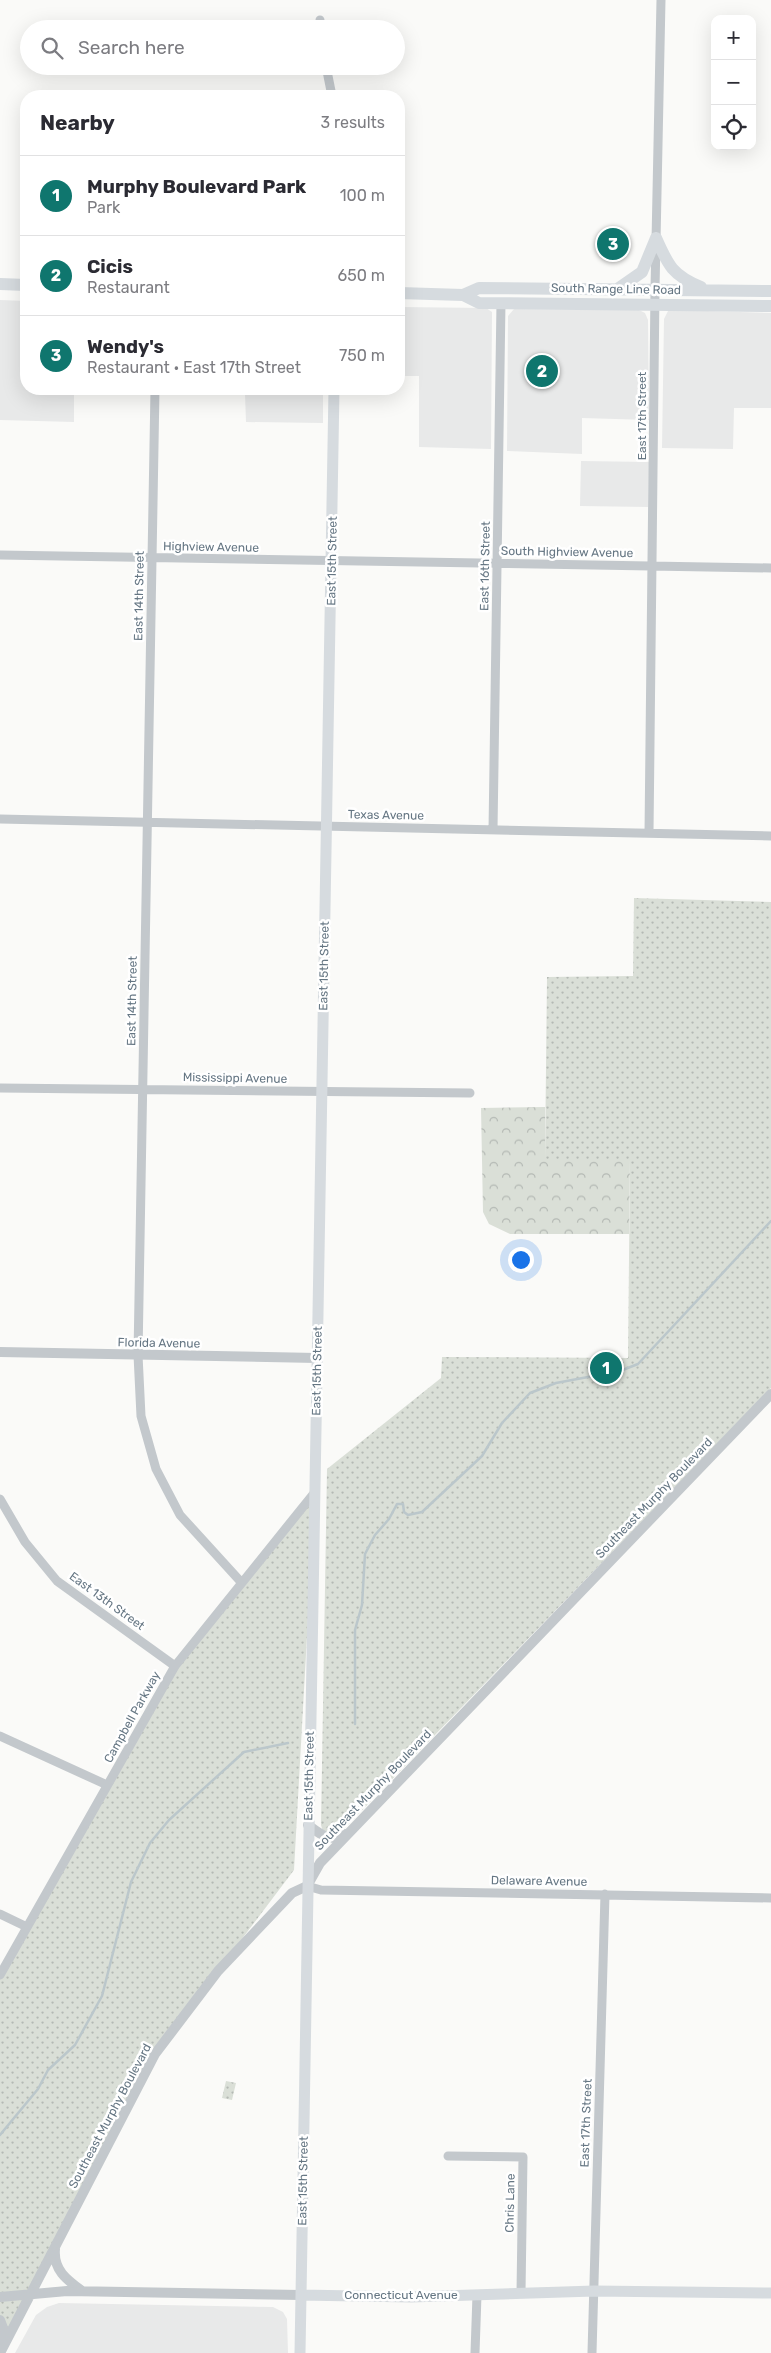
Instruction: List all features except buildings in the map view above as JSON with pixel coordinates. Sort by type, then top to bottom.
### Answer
[{"type":"main road","points":[[618,289],[642,272],[656,238]]},
{"type":"main road","points":[[656,238],[667,263],[675,274],[709,290]]},
{"type":"main road","points":[[0,284],[20,285]]},
{"type":"main road","name":"South Range Line Road","points":[[463,295],[479,288],[771,291]]},
{"type":"main road","name":"South Range Line Road","points":[[405,293],[463,295],[479,303],[771,306]]},
{"type":"main road","name":"East 15th Street","points":[[300,2353],[334,395]]},
{"type":"main road","name":"Connecticut Avenue","points":[[301,2295],[411,2297],[594,2291],[771,2293]]},
{"type":"street","name":"East 17th Street","points":[[649,833],[654,566],[655,289],[662,0]]},
{"type":"street","points":[[328,75],[331,90]]},
{"type":"street","name":"East 16th Street","points":[[493,830],[501,303]]},
{"type":"street","name":"East 14th Street","points":[[155,395],[138,1355],[141,1416],[156,1469],[180,1515],[241,1582]]},
{"type":"street","name":"Highview Avenue","points":[[0,555],[332,561]]},
{"type":"street","name":"South Highview Avenue","points":[[332,561],[771,568]]},
{"type":"street","name":"Texas Avenue","points":[[0,819],[771,836]]},
{"type":"street","name":"Mississippi Avenue","points":[[0,1088],[470,1093]]},
{"type":"street","name":"Florida Avenue","points":[[0,1352],[317,1358]]},
{"type":"street","name":"Southeast Murphy Boulevard","points":[[2,2348],[155,2054],[218,1971],[292,1893],[307,1886],[320,1863],[350,1831],[771,1394]]},
{"type":"street","name":"Campbell Parkway","points":[[0,1975],[175,1666],[315,1492]]},
{"type":"street","name":"East 13th Street","points":[[0,1499],[26,1542],[57,1581],[175,1666]]},
{"type":"street","points":[[0,1736],[107,1785]]},
{"type":"street","points":[[308,1825],[327,1838],[339,1838],[350,1831]]},
{"type":"street","name":"Delaware Avenue","points":[[307,1886],[321,1890],[771,1898]]},
{"type":"street","name":"East 17th Street","points":[[592,2353],[606,1894]]},
{"type":"street","points":[[0,1914],[27,1927]]},
{"type":"street","name":"Chris Lane","points":[[448,2156],[523,2157],[521,2293]]},
{"type":"street","points":[[56,2244],[55,2258],[59,2270],[68,2281],[82,2291]]},
{"type":"street","name":"Connecticut Avenue","points":[[0,2297],[30,2293],[82,2291],[301,2295]]},
{"type":"street","points":[[475,2353],[477,2295]]},
{"type":"street","points":[[0,2320],[4,2328],[2,2348]]},
{"type":"shaded area","points":[[0,300],[20,301],[20,395],[74,395],[74,422],[0,420]]},
{"type":"shaded area","points":[[405,307],[486,308],[492,312],[491,449],[419,447],[419,376],[405,376]]},
{"type":"shaded area","points":[[514,309],[639,310],[645,313],[648,320],[649,420],[582,418],[582,454],[507,451],[508,316]]},
{"type":"shaded area","points":[[668,311],[771,313],[771,408],[734,408],[733,449],[662,448],[664,319]]},
{"type":"shaded area","points":[[245,395],[323,395],[323,423],[246,422]]},
{"type":"shaded area","points":[[581,461],[649,462],[648,507],[580,506]]},
{"type":"shaded area","points":[[59,2303],[273,2307],[283,2312],[287,2319],[288,2353],[15,2353],[36,2315],[47,2307]]},
{"type":"green space","points":[[634,898],[771,902],[771,1388],[341,1832],[336,1835],[323,1832],[321,1825],[327,1469],[441,1378],[442,1357],[628,1358],[630,1161],[545,1160],[547,977],[633,976]]},
{"type":"green space","points":[[545,1107],[545,1160],[630,1160],[629,1234],[510,1234],[489,1224],[483,1212],[481,1108]]},
{"type":"green space","points":[[315,1492],[294,1870],[155,2054],[0,2353],[0,1975],[175,1666]]},
{"type":"green space","points":[[226,2081],[236,2083],[232,2100],[222,2098]]},
{"type":"waterway","points":[[355,1724],[355,1630],[362,1605],[365,1554],[375,1535],[389,1519],[397,1504],[403,1504],[404,1512],[408,1515],[422,1512],[482,1456],[502,1423],[530,1393],[556,1383],[620,1371],[638,1364],[771,1221]]},
{"type":"waterway","points":[[0,2135],[38,2089],[48,2070],[75,2045],[102,1996],[131,1882],[150,1843],[169,1820],[244,1752],[288,1743]]},
{"type":"place","name":"Wendy's","points":[[613,244]]},
{"type":"place","name":"Cicis","points":[[542,371]]},
{"type":"place","name":"Murphy Boulevard Park","points":[[606,1368]]}]
